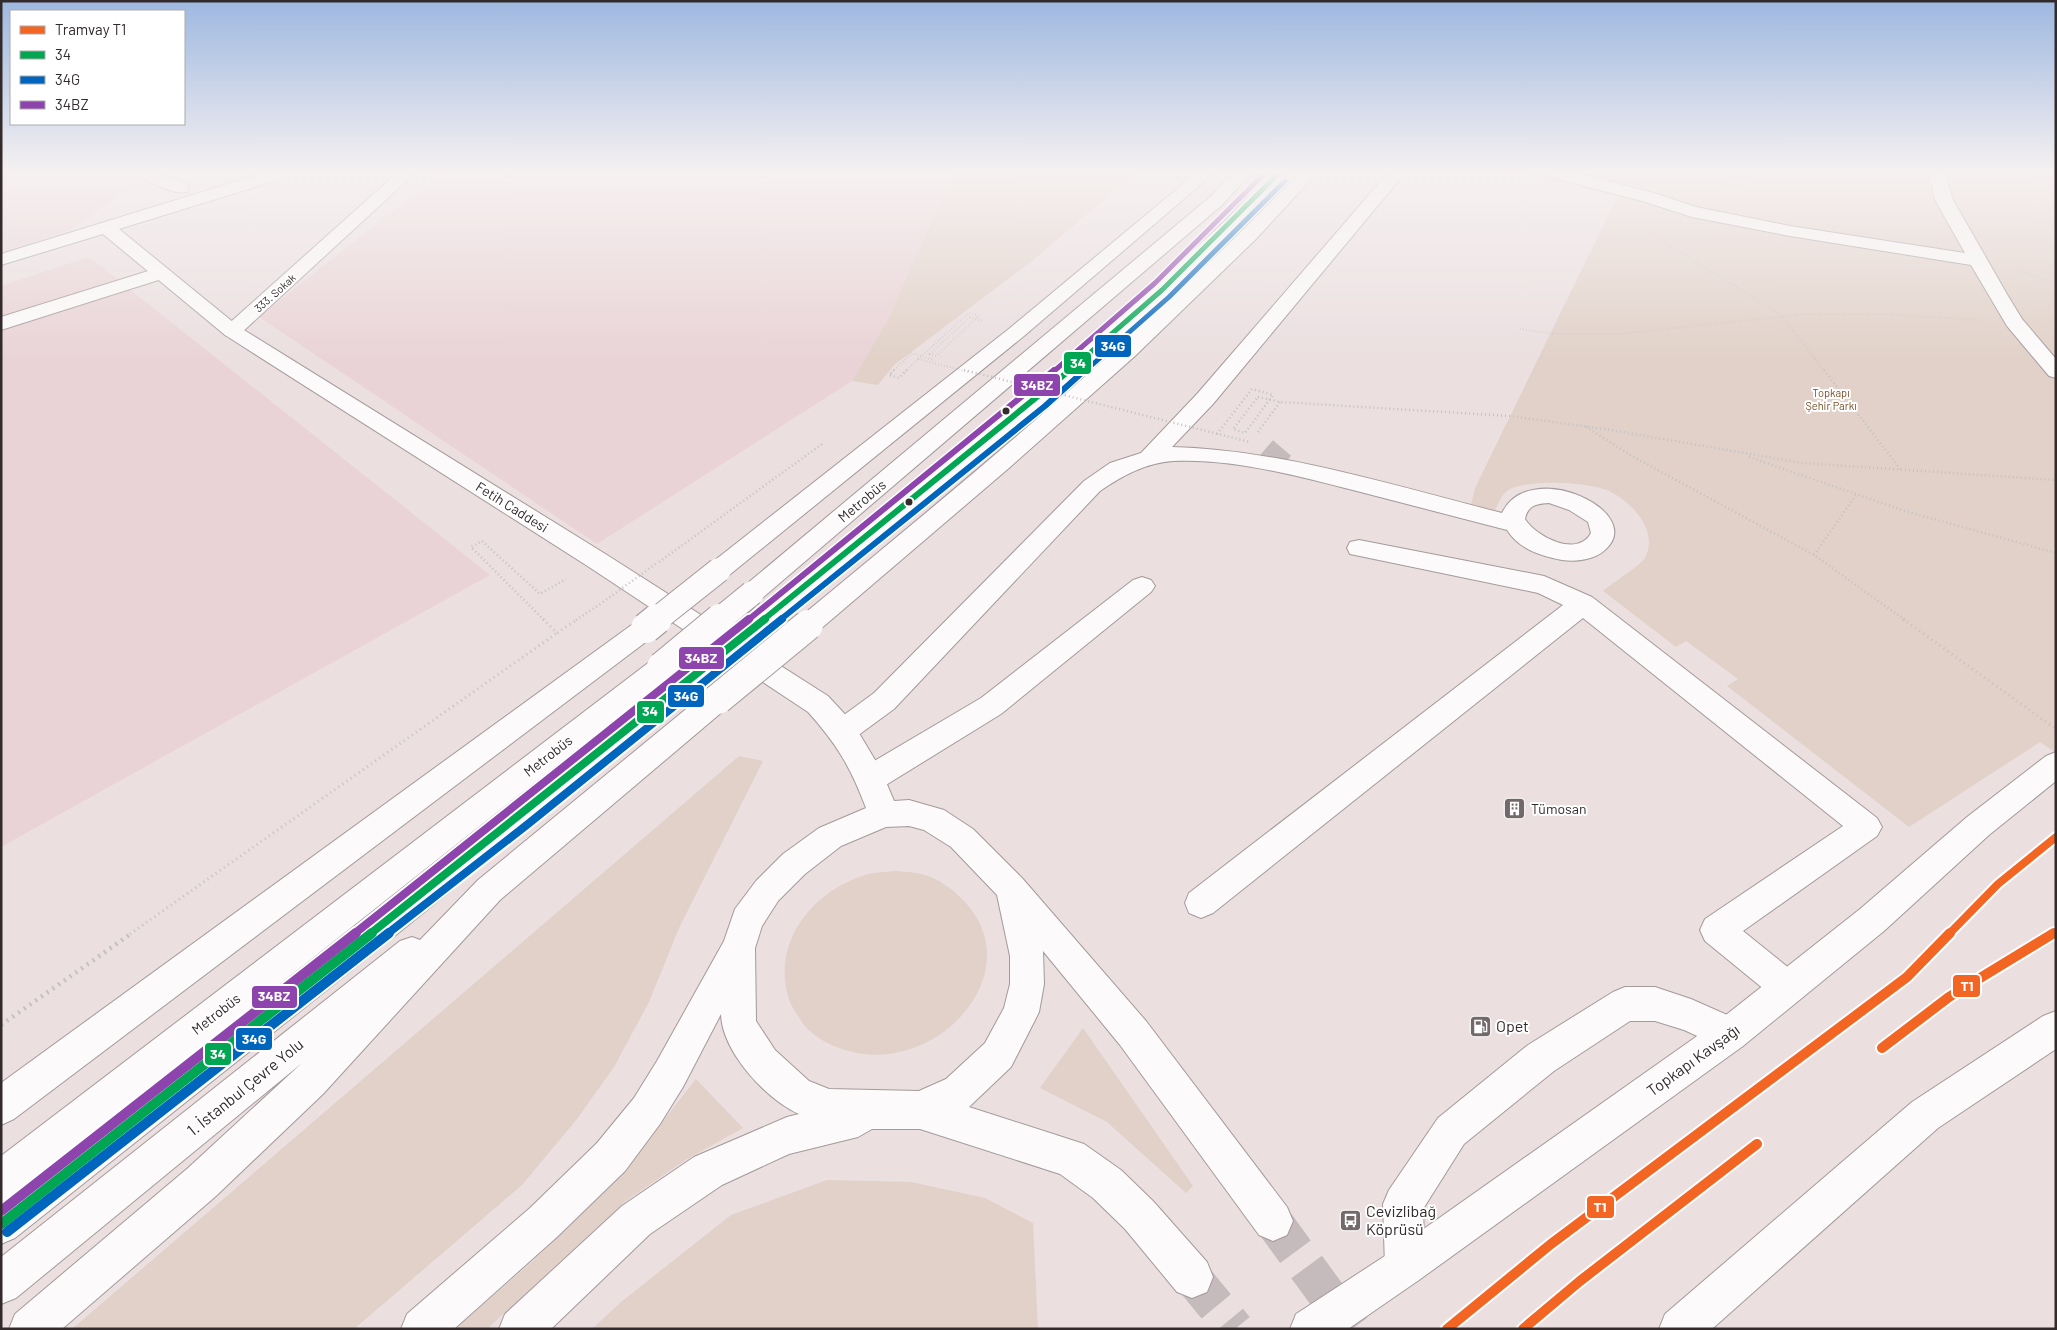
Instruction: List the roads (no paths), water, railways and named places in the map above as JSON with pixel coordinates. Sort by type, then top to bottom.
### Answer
[{"type":"main road","points":[[1,260],[77,236]]},
{"type":"main road","name":"Fetih Caddesi","points":[[117,236],[232,331],[598,561],[818,704],[844,731],[870,779],[884,814]]},
{"type":"main road","name":"333. Sokak","points":[[232,331],[337,236]]},
{"type":"main road","points":[[1,1106],[646,628],[1018,332],[1131,236]]},
{"type":"main road","name":"Metrobüs","points":[[1,1180],[662,666],[752,593],[1175,236]]},
{"type":"main road","name":"Metrobüs","points":[[1122,327],[1167,264],[1196,236]]},
{"type":"main road","name":"Metrobüs","points":[[1,1224],[708,688],[779,607],[1122,327],[1219,236]]},
{"type":"main road","points":[[30,1329],[202,1182],[310,1081],[489,890],[708,688],[808,625],[1113,365],[1250,236]]},
{"type":"main road","points":[[1149,458],[1205,399],[1343,236]]},
{"type":"main road","points":[[1823,236],[1980,260]]},
{"type":"main road","points":[[1966,236],[2014,322],[2056,372]]},
{"type":"main road","name":"Metrobüs","points":[[1081,316],[1167,264]]},
{"type":"main road","points":[[1,324],[161,273]]},
{"type":"main road","points":[[844,731],[884,701],[1092,486],[1118,468],[1149,458],[1172,454],[1248,459],[1294,468],[1516,524]]},
{"type":"main road","points":[[1359,548],[1544,585],[1583,604],[1866,826],[1717,930],[1788,988]]},
{"type":"main road","points":[[870,779],[990,706],[1142,586]]},
{"type":"main road","points":[[1201,903],[1583,604]]},
{"type":"main road","name":"Topkapı Kavşağı","points":[[1311,1329],[1405,1266],[1730,1034],[1872,920],[1978,826],[2056,764]]},
{"type":"main road","points":[[422,1329],[544,1222],[611,1157],[647,1112],[670,1074],[739,946],[747,920],[767,891],[794,864],[830,837],[884,814],[909,814],[933,819],[962,838],[1011,888],[1133,1033],[1273,1221]]},
{"type":"main road","points":[[520,1329],[636,1220],[708,1171],[787,1136],[903,1111],[959,1092],[998,1055],[1021,1012],[1027,984],[1027,956],[1011,888]]},
{"type":"main road","name":"1. İstanbul Çevre Yolu","points":[[1,1283],[489,890]]},
{"type":"main road","points":[[739,946],[737,984],[739,1025],[762,1063],[796,1094],[828,1108],[903,1111],[1070,1158],[1114,1190],[1139,1215],[1192,1276]]},
{"type":"main road","points":[[1405,1266],[1403,1204],[1408,1196],[1450,1132],[1541,1058],[1625,1004],[1655,1004],[1691,1016],[1730,1034]]},
{"type":"main road","points":[[1680,1329],[1924,1115],[2056,1028]]},
{"type":"tunnel","points":[[1269,463],[1282,448]]},
{"type":"tunnel","points":[[1273,1221],[1352,1329]]},
{"type":"tunnel","points":[[1192,1277],[1235,1329]]},
{"type":"tram line","name":"T1","points":[[1447,1329],[1551,1244],[1907,977],[1998,884],[2056,837]]},
{"type":"tram line","name":"T1","points":[[1882,1048],[1949,997],[2056,932]]},
{"type":"tram line","name":"T1","points":[[1523,1329],[1580,1281],[1757,1144]]},
{"type":"place","name":"Tümosan","points":[[1515,809]]},
{"type":"place","name":"Opet","points":[[1480,1026]]},
{"type":"place","name":"Cevizlibağ Köprüsü","points":[[1350,1220]]},
{"type":"park label","name":"Topkapı Şehir Parkı","points":[[1831,399]]}]
